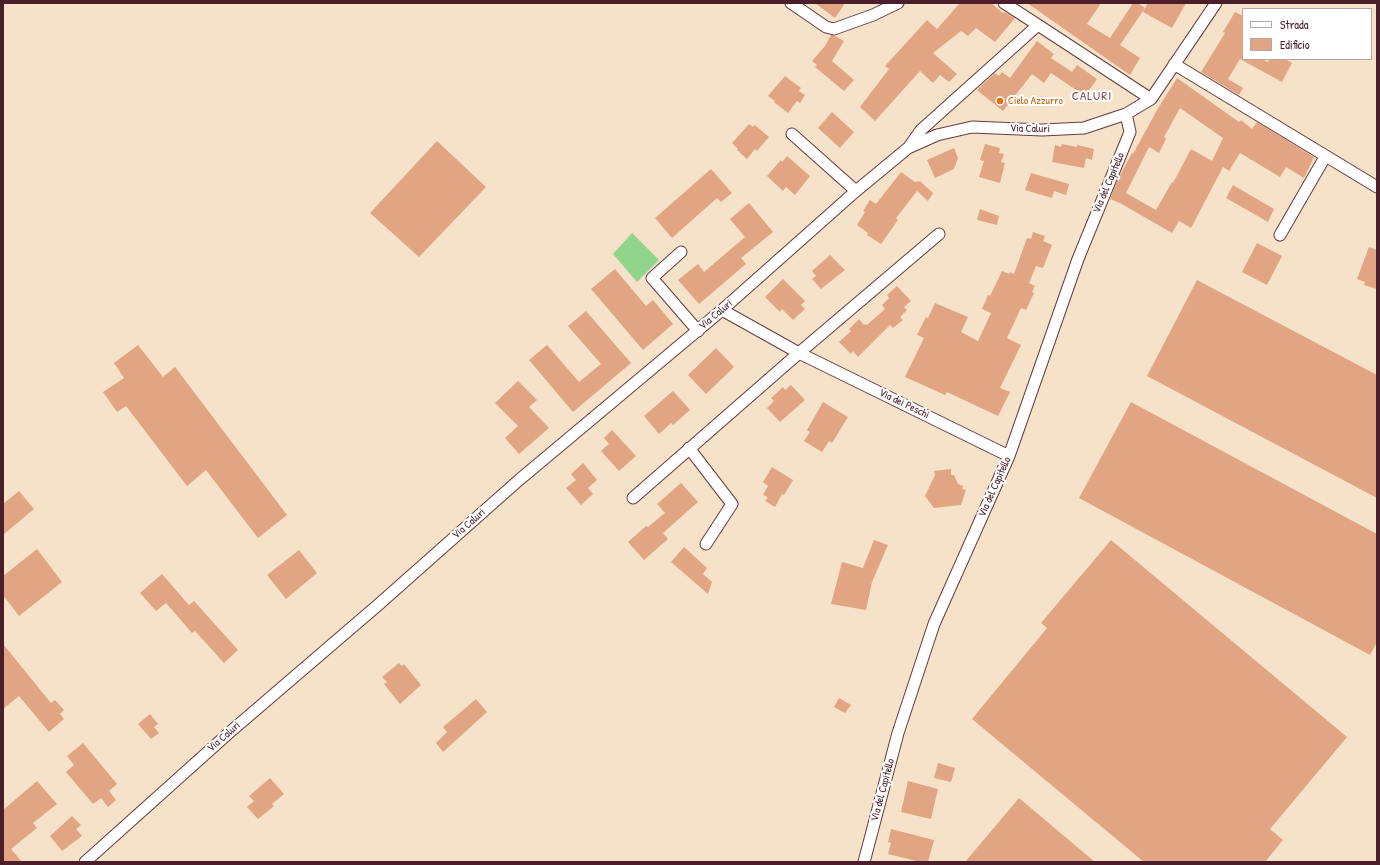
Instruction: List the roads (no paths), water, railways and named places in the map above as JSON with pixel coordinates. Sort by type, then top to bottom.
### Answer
[{"type":"street","points":[[791,3],[826,27],[834,29],[898,3]]},
{"type":"street","points":[[1004,3],[1151,99]]},
{"type":"street","name":"Via Caluri","points":[[908,148],[937,135],[972,127],[1042,130],[1084,128],[1126,114],[1151,99],[1216,3]]},
{"type":"street","name":"Via Caluri","points":[[85,862],[230,732],[378,605],[519,480],[698,331],[856,191],[908,148],[921,130],[1038,25]]},
{"type":"street","points":[[1174,64],[1377,188]]},
{"type":"street","name":"Via del Capitello","points":[[864,862],[898,733],[934,624],[1009,456],[1078,259],[1130,132],[1126,114]]},
{"type":"street","points":[[792,134],[856,191]]},
{"type":"street","points":[[1280,236],[1324,156]]},
{"type":"street","points":[[633,498],[799,353],[939,234]]},
{"type":"street","points":[[681,252],[652,278],[698,331]]},
{"type":"street","name":"Via dei Peschi","points":[[722,310],[799,353],[1009,456]]},
{"type":"street","points":[[690,448],[732,504],[706,544]]},
{"type":"place","name":"Cielo Azzurro","points":[[1000,101]]},
{"type":"district","name":"CALURI","points":[[1092,97]]}]
